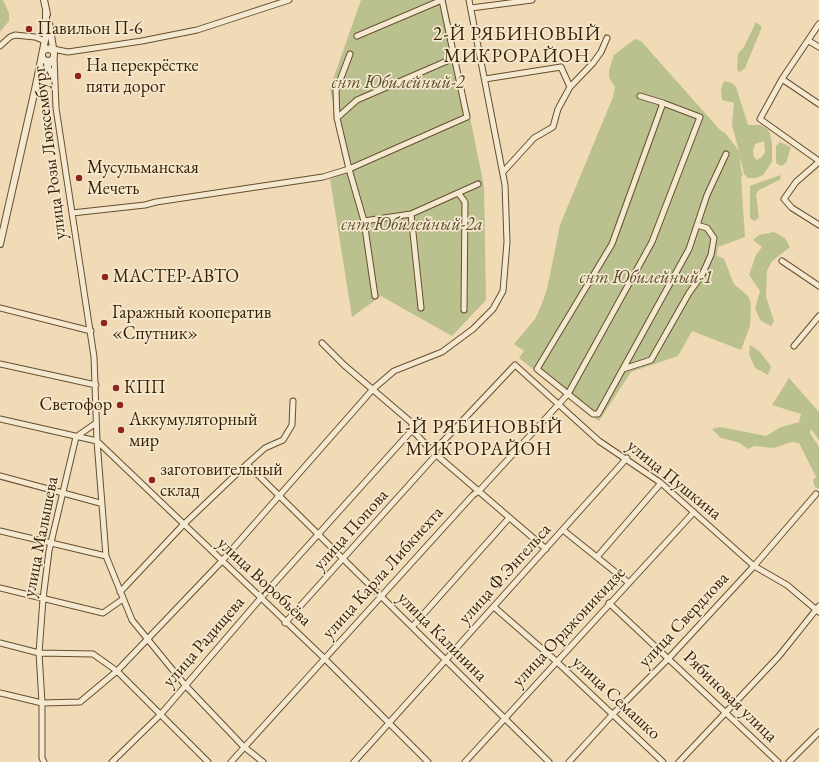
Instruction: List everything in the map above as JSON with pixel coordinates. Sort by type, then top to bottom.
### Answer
[{"type":"street","name":"улица Розы Люксембург","points":[[44,0],[52,54],[54,88],[91,331],[96,385],[96,423],[100,503],[106,556],[132,620],[185,685],[243,746],[263,762]]},
{"type":"street","points":[[54,88],[42,53],[52,54],[68,52],[142,41],[197,30],[289,0]]},
{"type":"street","points":[[72,214],[144,205],[323,177],[349,169],[467,117],[442,0],[357,36]]},
{"type":"street","points":[[0,693],[42,703],[80,702],[117,671],[221,562],[372,389],[394,371],[442,352],[474,329],[493,309],[503,291],[507,242],[503,172],[469,0]]},
{"type":"street","points":[[471,8],[532,0]]},
{"type":"street","name":"улица Розы Люксембург","points":[[36,85],[45,41],[46,11]]},
{"type":"street","points":[[819,24],[782,79],[760,119],[819,161],[796,182],[784,199],[792,208],[819,225]]},
{"type":"street","points":[[0,46],[12,36],[35,37],[42,35],[46,28]]},
{"type":"street","points":[[35,37],[45,41]]},
{"type":"street","points":[[503,172],[534,138],[553,126],[558,109],[570,87],[596,59],[607,38]]},
{"type":"street","points":[[809,40],[819,47]]},
{"type":"street","points":[[0,244],[2,225],[36,85],[46,62],[52,54]]},
{"type":"street","points":[[350,54],[336,91],[338,118],[349,169],[364,221],[375,296]]},
{"type":"street","points":[[338,118],[356,100],[454,58]]},
{"type":"street","points":[[485,79],[561,67],[570,87]]},
{"type":"street","points":[[782,79],[819,104]]},
{"type":"street","points":[[640,96],[663,103],[612,244],[537,369],[593,414],[598,414],[689,249],[707,195],[726,154]]},
{"type":"street","name":"улица Карла Либкнехта","points":[[230,762],[473,495],[479,491],[568,394],[652,242],[700,117],[663,103]]},
{"type":"street","points":[[364,221],[411,214],[459,194],[478,184]]},
{"type":"street","points":[[459,194],[465,202],[464,310]]},
{"type":"street","points":[[411,214],[421,308]]},
{"type":"street","points":[[623,369],[651,360],[689,293],[702,275],[711,255],[714,238],[707,228],[697,225]]},
{"type":"street","points":[[782,261],[819,286]]},
{"type":"street","points":[[0,308],[91,331]]},
{"type":"street","points":[[794,346],[819,316]]},
{"type":"street","points":[[322,343],[344,365],[412,423],[412,430],[435,453],[546,549]]},
{"type":"street","points":[[0,364],[96,385]]},
{"type":"street","name":"улица Пушкина","points":[[515,365],[599,441],[627,458],[661,483],[754,566],[787,585],[818,609]]},
{"type":"street","name":"улица Попова","points":[[286,622],[343,560],[435,453],[515,365]]},
{"type":"street","points":[[120,592],[183,525],[247,464],[265,448],[285,438],[292,425],[294,401]]},
{"type":"street","points":[[0,419],[97,441]]},
{"type":"street","points":[[76,437],[96,423]]},
{"type":"street","name":"улица Радищева","points":[[112,762],[161,714],[260,599],[412,430]]},
{"type":"street","name":"улица Малышева","points":[[44,762],[42,758],[40,653],[43,599],[52,544],[76,437]]},
{"type":"street","name":"улица Воробьёва","points":[[97,441],[221,562],[324,658],[428,762]]},
{"type":"street","name":"улица Ф.Энгельса","points":[[354,762],[627,458]]},
{"type":"street","name":"улица Калинина","points":[[247,464],[549,762]]},
{"type":"street","points":[[0,476],[100,503]]},
{"type":"street","points":[[597,557],[661,483]]},
{"type":"street","name":"улица Свердлова","points":[[569,762],[612,715],[669,658],[754,566],[816,494]]},
{"type":"street","name":"улица Орджоникидзе","points":[[464,762],[694,512]]},
{"type":"street","points":[[412,627],[509,518]]},
{"type":"street","points":[[563,530],[629,583]]},
{"type":"street","points":[[0,531],[106,556]]},
{"type":"street","points":[[0,588],[102,612],[123,599]]},
{"type":"street","name":"Рябиновая улица","points":[[609,603],[726,711],[778,762]]},
{"type":"street","name":"улица Семашко","points":[[494,607],[556,661],[663,762]]},
{"type":"street","points":[[679,762],[779,656],[818,609]]},
{"type":"street","points":[[0,643],[40,653],[93,654],[117,671],[208,762]]},
{"type":"street","points":[[790,762],[819,732]]},
{"type":"green space","points":[[0,0],[3,0],[9,13],[9,21],[0,32]]},
{"type":"green space","points":[[361,0],[446,0],[484,186],[486,300],[452,336],[381,296],[352,317],[330,179],[346,172],[330,88]]},
{"type":"green space","points":[[756,22],[762,27],[745,68],[740,72],[737,70],[738,54],[744,47]]},
{"type":"green space","name":"снт Юбилейный-1","points":[[635,39],[641,41],[720,130],[726,134],[739,151],[732,125],[734,103],[722,100],[721,89],[724,81],[732,83],[736,87],[748,125],[761,125],[769,131],[772,142],[772,162],[763,175],[756,178],[748,178],[744,174],[740,156],[743,175],[741,176],[745,237],[718,247],[717,256],[724,259],[734,284],[748,296],[751,304],[750,326],[741,350],[692,331],[678,356],[631,372],[599,421],[519,358],[524,351],[514,344],[535,319],[547,289],[560,225],[613,97],[615,87],[609,78],[609,70],[614,55]],"holes":[[[764,141],[765,152],[762,157],[757,160],[754,157],[753,150],[755,144]]]},
{"type":"green space","points":[[780,142],[791,147],[786,163],[781,166],[776,163],[776,146]]},
{"type":"green space","points":[[780,175],[781,179],[759,190],[756,194],[759,218],[754,221],[750,218],[750,186]]},
{"type":"green space","points":[[774,232],[785,238],[790,247],[772,261],[767,271],[766,297],[774,321],[771,326],[761,321],[755,309],[760,291],[749,275],[756,255],[762,247],[753,240],[759,235]]},
{"type":"green space","points":[[750,345],[759,351],[771,366],[768,375],[755,368],[749,354]]},
{"type":"green space","points":[[789,378],[819,412],[819,440],[811,429],[810,433],[819,447],[819,489],[815,487],[813,480],[816,477],[799,443],[792,442],[774,448],[754,446],[748,449],[740,443],[721,438],[712,429],[720,427],[766,436],[781,427],[799,422],[801,414],[772,405]]},
{"type":"place","name":"Павильон П-6","points":[[29,29]]},
{"type":"place","name":"На перекрёстке пяти дорог","points":[[78,76]]},
{"type":"place","name":"Мусульманская Мечеть","points":[[79,178]]},
{"type":"place","name":"МАСТЕР-АВТО","points":[[105,277]]},
{"type":"place","name":"Гаражный кооператив «Спутник»","points":[[104,323]]},
{"type":"place","name":"КПП","points":[[116,388]]},
{"type":"place","name":"Светофор","points":[[120,405]]},
{"type":"place","name":"Аккумуляторный мир","points":[[121,430]]},
{"type":"place","name":"заготовительный склад","points":[[152,480]]},
{"type":"district","name":"2-Й РЯБИНОВЫЙ МИКРОРАЙОН","points":[[517,46]]},
{"type":"district","name":"1-Й РЯБИНОВЫЙ МИКРОРАЙОН","points":[[479,439]]},
{"type":"park label","name":"снт Юбилейный-2","points":[[398,83]]},
{"type":"park label","name":"снт Юбилейный-2а","points":[[412,225]]}]
